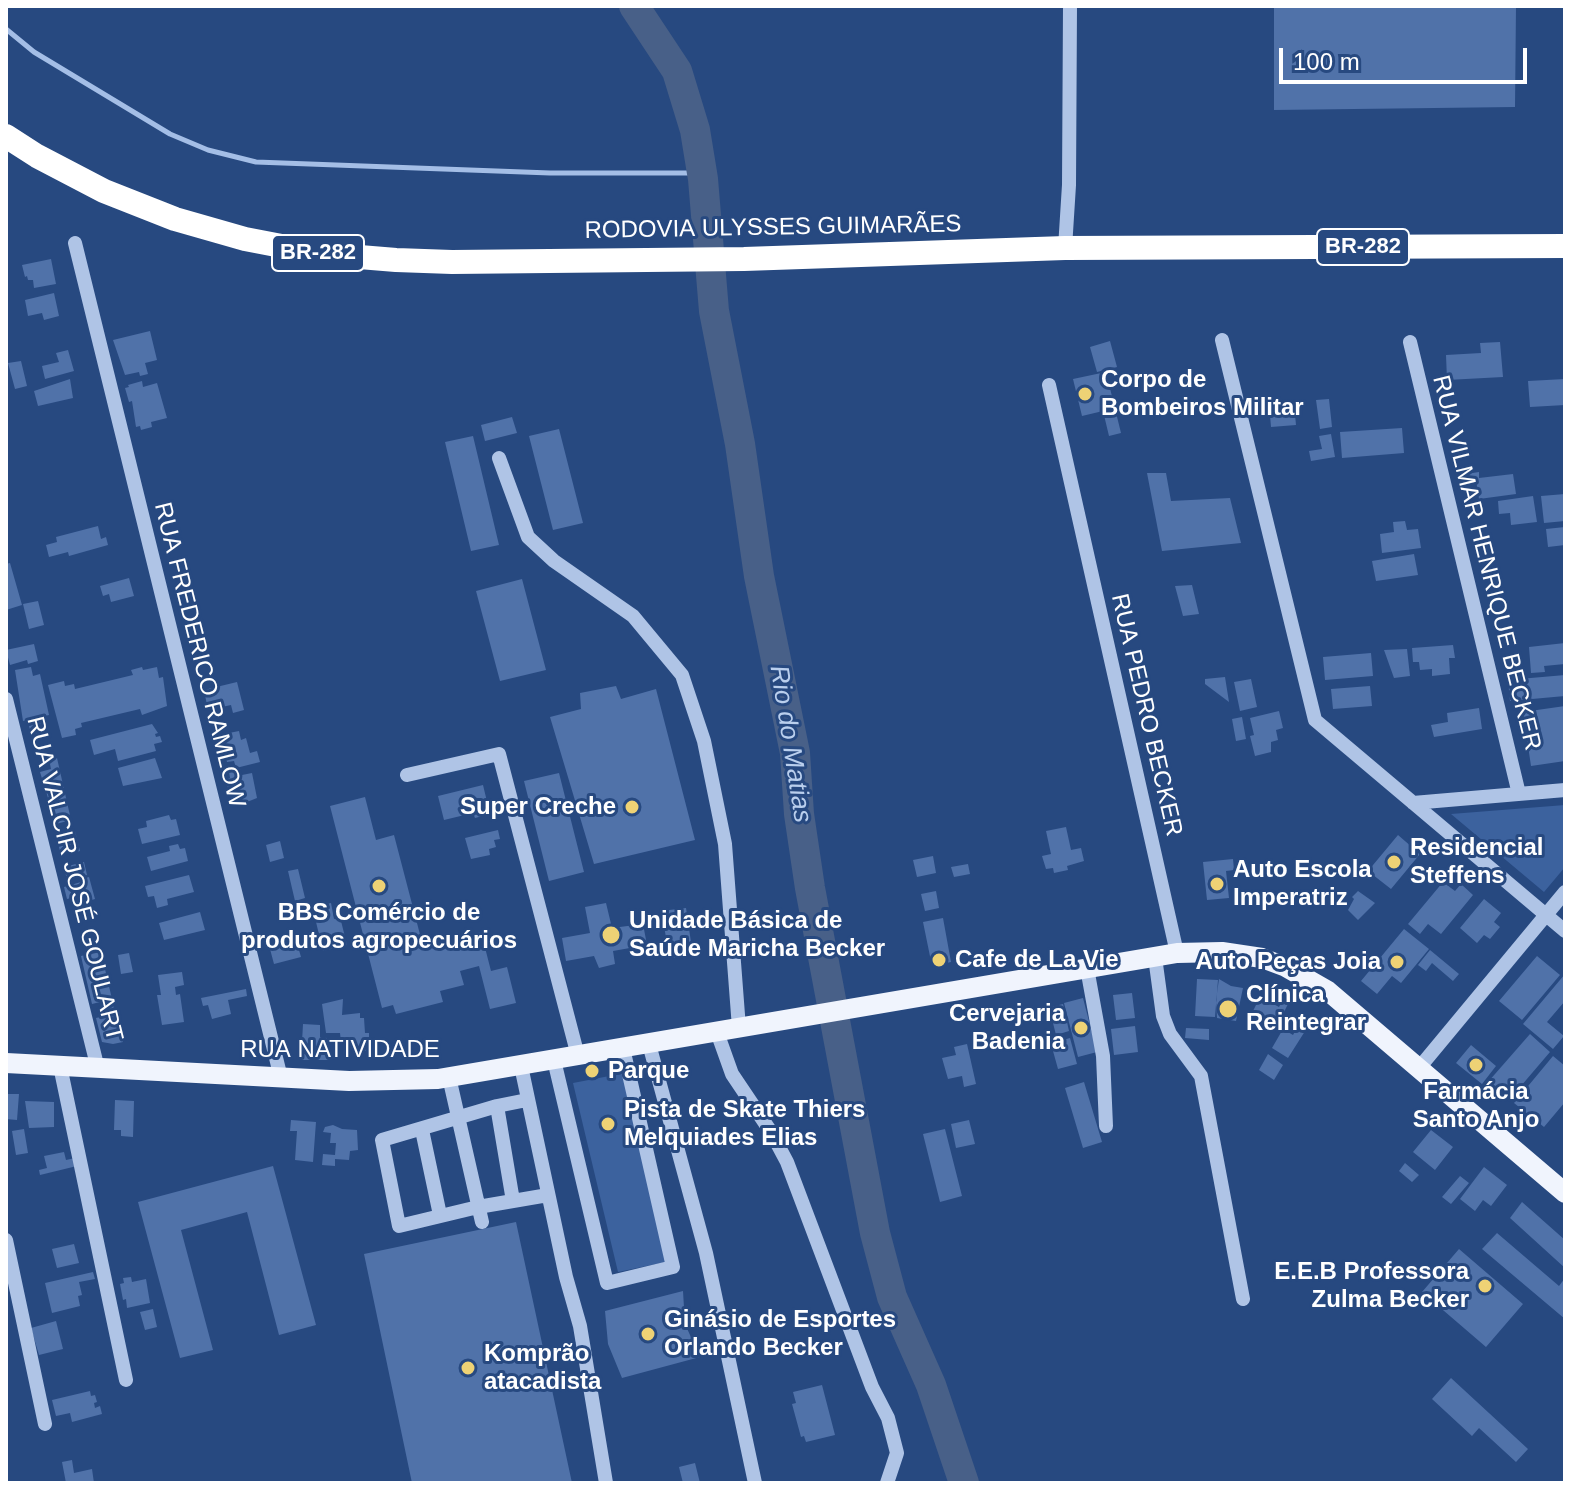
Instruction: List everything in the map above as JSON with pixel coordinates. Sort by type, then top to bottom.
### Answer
[{"type":"highway","name":"RODOVIA ULYSSES GUIMARÃES","points":[[6,136],[104,191],[175,219],[245,239],[310,252],[396,260],[744,259],[1065,248],[1565,246]]},
{"type":"main road","name":"RUA NATIVIDADE","points":[[6,1063],[391,1082],[449,1077],[1177,953],[1241,953],[1286,967],[1328,991],[1565,1193]]},
{"type":"street","points":[[1065,248],[1069,185],[1070,6]]},
{"type":"street","name":"RUA FREDERICO RAMLOW","points":[[75,243],[281,1078]]},
{"type":"street","points":[[1222,340],[1315,720],[1565,931]]},
{"type":"street","name":"RUA VILMAR HENRIQUE BECKER","points":[[1410,342],[1519,794]]},
{"type":"street","name":"RUA PEDRO BECKER","points":[[1049,385],[1177,953]]},
{"type":"street","points":[[499,458],[528,537],[554,561],[633,616],[682,675],[704,741],[725,844],[739,1028]]},
{"type":"street","name":"RUA VALCIR JOSÉ GOULART","points":[[6,699],[98,1069]]},
{"type":"street","points":[[407,775],[499,754],[578,1056]]},
{"type":"street","points":[[1413,803],[1565,790]]},
{"type":"street","points":[[1419,1068],[1565,892]]},
{"type":"street","points":[[1155,957],[1163,1016],[1170,1034],[1201,1076],[1243,1299]]},
{"type":"street","points":[[1087,968],[1103,1056],[1106,1126]]},
{"type":"street","points":[[717,1032],[732,1074],[787,1162],[872,1387],[888,1418],[897,1453],[887,1483]]},
{"type":"street","points":[[649,1044],[706,1253],[755,1483]]},
{"type":"street","points":[[554,1060],[607,1283],[673,1267],[623,1048]]},
{"type":"street","points":[[60,1066],[126,1380]]},
{"type":"street","points":[[521,1066],[580,1326],[606,1483]]},
{"type":"street","points":[[449,1077],[480,1214]]},
{"type":"street","points":[[527,1100],[382,1140],[399,1226],[440,1215],[480,1214],[513,1201],[548,1195]]},
{"type":"street","points":[[497,1106],[513,1201]]},
{"type":"street","points":[[422,1130],[440,1215]]},
{"type":"street","points":[[6,1240],[45,1424]]},
{"type":"shaded area","points":[[1565,805],[1565,867],[1544,892],[1451,814]]},
{"type":"shaded area","points":[[625,1073],[666,1262],[618,1272],[573,1083]]},
{"type":"building","points":[[1274,6],[1516,6],[1515,107],[1274,110]]},
{"type":"building","points":[[51,259],[56,284],[34,288],[33,280],[25,277],[22,265]]},
{"type":"building","points":[[54,293],[59,316],[44,320],[42,313],[28,316],[25,300]]},
{"type":"building","points":[[150,331],[157,360],[145,363],[148,374],[125,375],[113,340]]},
{"type":"building","points":[[1110,341],[1117,367],[1097,372],[1090,347]]},
{"type":"building","points":[[1500,342],[1503,377],[1447,380],[1446,355],[1481,353],[1480,343]]},
{"type":"building","points":[[68,350],[74,371],[45,379],[42,366],[59,362],[56,353]]},
{"type":"building","points":[[21,361],[27,386],[15,389],[8,363]]},
{"type":"building","points":[[1106,372],[1121,433],[1109,436],[1103,411],[1082,416],[1073,379]]},
{"type":"building","points":[[70,379],[73,398],[38,406],[34,391]]},
{"type":"building","points":[[1565,379],[1565,405],[1530,407],[1528,381]]},
{"type":"building","points":[[142,381],[143,387],[157,383],[167,418],[151,422],[152,427],[141,430],[140,426],[136,427],[132,401],[129,402],[125,388]]},
{"type":"building","points":[[1329,399],[1332,427],[1320,429],[1316,400]]},
{"type":"building","points":[[1294,404],[1296,425],[1271,427],[1270,415],[1276,414],[1275,405]]},
{"type":"building","points":[[512,417],[517,433],[485,441],[481,425]]},
{"type":"building","points":[[1402,428],[1404,453],[1342,458],[1340,432]]},
{"type":"building","points":[[559,429],[583,523],[553,530],[529,436]]},
{"type":"building","points":[[1331,434],[1335,457],[1311,461],[1309,451],[1322,449],[1319,436]]},
{"type":"building","points":[[473,436],[499,545],[471,551],[445,442]]},
{"type":"building","points":[[1479,472],[1479,478],[1513,474],[1516,494],[1479,499],[1476,480],[1467,481],[1466,474]]},
{"type":"building","points":[[1147,473],[1166,473],[1171,501],[1230,498],[1241,543],[1162,551]]},
{"type":"building","points":[[1565,494],[1565,521],[1544,523],[1541,496]]},
{"type":"building","points":[[1533,496],[1537,522],[1511,525],[1510,513],[1499,514],[1498,501]]},
{"type":"building","points":[[1405,521],[1407,530],[1418,529],[1421,548],[1382,553],[1380,534],[1394,532],[1393,522]]},
{"type":"building","points":[[98,526],[101,539],[106,537],[108,545],[69,556],[68,552],[49,557],[46,545],[57,542],[56,537]]},
{"type":"building","points":[[1565,527],[1565,545],[1548,547],[1546,529]]},
{"type":"building","points":[[1414,554],[1418,575],[1376,581],[1372,561]]},
{"type":"building","points":[[10,563],[22,605],[6,610],[6,564]]},
{"type":"building","points":[[129,578],[134,596],[111,602],[109,594],[103,596],[100,586]]},
{"type":"building","points":[[522,579],[546,670],[500,681],[476,591]]},
{"type":"building","points":[[1192,585],[1199,614],[1183,616],[1175,586]]},
{"type":"building","points":[[38,601],[44,625],[29,629],[23,604]]},
{"type":"building","points":[[1565,643],[1565,664],[1544,666],[1545,672],[1531,673],[1529,647]]},
{"type":"building","points":[[34,644],[38,661],[28,664],[27,660],[10,665],[6,650]]},
{"type":"building","points":[[1453,645],[1455,658],[1449,658],[1450,674],[1432,676],[1432,669],[1420,670],[1419,662],[1413,662],[1412,648]]},
{"type":"building","points":[[1407,649],[1410,676],[1394,678],[1384,650]]},
{"type":"building","points":[[1371,653],[1373,676],[1325,680],[1323,657]]},
{"type":"building","points":[[31,667],[33,676],[40,674],[49,715],[23,721],[15,670]]},
{"type":"building","points":[[142,667],[143,670],[157,667],[159,678],[163,677],[167,706],[142,715],[140,709],[81,723],[82,727],[75,729],[76,735],[62,738],[48,685],[64,681],[65,686],[74,684],[75,689],[133,675],[131,670]]},
{"type":"building","points":[[1565,675],[1565,696],[1510,701],[1508,680]]},
{"type":"building","points":[[1225,677],[1229,702],[1205,684],[1205,679]]},
{"type":"building","points":[[1251,679],[1257,707],[1240,711],[1234,682]]},
{"type":"building","points":[[237,682],[244,710],[233,713],[231,705],[208,710],[204,690]]},
{"type":"building","name":"Super Creche","points":[[616,686],[621,699],[656,689],[695,840],[594,864],[550,717],[581,709],[580,693]]},
{"type":"building","points":[[1370,686],[1372,706],[1333,709],[1331,689]]},
{"type":"building","points":[[1565,706],[1565,761],[1531,766],[1523,712]]},
{"type":"building","points":[[1479,708],[1482,729],[1434,737],[1431,725],[1448,722],[1447,713]]},
{"type":"building","points":[[1279,711],[1283,728],[1276,730],[1278,740],[1271,742],[1271,752],[1255,756],[1250,718]]},
{"type":"building","points":[[1242,717],[1246,739],[1236,741],[1232,719]]},
{"type":"building","points":[[41,723],[45,738],[33,741],[29,726]]},
{"type":"building","points":[[152,724],[158,733],[156,737],[160,736],[162,742],[154,744],[156,751],[118,761],[115,749],[94,755],[90,740]]},
{"type":"building","points":[[239,731],[241,740],[246,738],[250,753],[257,751],[260,762],[236,768],[234,761],[227,762],[221,742],[225,741],[224,734]]},
{"type":"building","points":[[57,758],[71,820],[56,824],[40,772],[51,769],[49,759]]},
{"type":"building","points":[[155,758],[162,778],[123,786],[118,768]]},
{"type":"building","points":[[240,769],[242,775],[252,773],[257,798],[242,804],[241,801],[233,803],[225,779],[230,778],[229,771]]},
{"type":"building","points":[[559,773],[584,872],[549,881],[524,781]]},
{"type":"building","points":[[483,785],[490,814],[475,818],[473,813],[444,820],[438,796]]},
{"type":"building","name":"BBS Comércio de produtos agropecuários","points":[[365,797],[376,840],[394,835],[423,946],[481,932],[491,971],[507,967],[516,1003],[490,1009],[479,966],[460,971],[464,985],[440,991],[443,1002],[396,1014],[393,1005],[382,1008],[330,806]]},
{"type":"building","points":[[169,815],[171,820],[176,819],[180,835],[142,844],[138,829],[147,827],[146,821]]},
{"type":"building","points":[[1066,827],[1071,850],[1081,848],[1084,861],[1067,866],[1068,870],[1054,873],[1053,868],[1046,869],[1042,856],[1051,854],[1046,831]]},
{"type":"building","points":[[498,830],[500,839],[494,840],[496,847],[489,849],[490,855],[471,859],[465,838]]},
{"type":"building","points":[[75,831],[80,851],[61,855],[56,835]]},
{"type":"building","name":"Residencial Steffens","points":[[1398,835],[1420,854],[1391,889],[1368,871]]},
{"type":"building","points":[[280,841],[284,858],[270,862],[266,845]]},
{"type":"building","points":[[178,844],[180,849],[185,848],[188,861],[151,871],[147,857],[170,851],[169,846]]},
{"type":"building","points":[[933,856],[936,873],[917,877],[913,860]]},
{"type":"building","name":"Auto Escola Imperatriz","points":[[1233,859],[1234,870],[1226,871],[1229,898],[1207,900],[1203,862]]},
{"type":"building","points":[[84,862],[87,875],[67,880],[64,867]]},
{"type":"building","points":[[968,864],[970,874],[954,877],[951,867]]},
{"type":"building","points":[[298,869],[305,898],[295,901],[288,871]]},
{"type":"building","points":[[189,875],[194,892],[167,899],[168,905],[157,908],[154,896],[148,897],[145,886]]},
{"type":"building","points":[[89,877],[95,899],[81,903],[79,896],[67,899],[64,887]]},
{"type":"building","points":[[1443,882],[1455,891],[1461,884],[1473,895],[1441,934],[1428,924],[1420,934],[1408,924]]},
{"type":"building","points":[[936,891],[939,908],[925,911],[921,894]]},
{"type":"building","points":[[1358,891],[1375,903],[1358,920],[1348,910],[1354,899],[1352,897]]},
{"type":"building","points":[[1484,899],[1501,913],[1494,922],[1500,927],[1490,939],[1484,935],[1477,943],[1460,928]]},
{"type":"building","points":[[331,903],[334,919],[340,917],[347,945],[323,951],[316,907]]},
{"type":"building","name":"Unidade Básica de Saúde Maricha Becker","points":[[606,903],[612,928],[643,924],[647,945],[613,951],[615,964],[599,968],[594,956],[566,961],[562,938],[590,933],[585,907]]},
{"type":"building","points":[[686,908],[692,949],[683,958],[670,958],[661,911]]},
{"type":"building","points":[[200,912],[205,930],[164,940],[159,923]]},
{"type":"building","points":[[943,918],[951,962],[932,966],[923,922]]},
{"type":"building","name":"Auto Peças Joia","points":[[1404,929],[1429,949],[1401,983],[1392,976],[1377,994],[1361,981]]},
{"type":"building","points":[[297,943],[301,957],[274,964],[270,949]]},
{"type":"building","points":[[1430,950],[1459,974],[1453,981],[1432,963],[1426,971],[1418,965]]},
{"type":"building","points":[[101,952],[112,999],[92,1004],[81,956]]},
{"type":"building","points":[[129,953],[133,972],[121,974],[118,955]]},
{"type":"building","points":[[1537,956],[1560,975],[1522,1020],[1499,1001]]},
{"type":"building","points":[[182,972],[184,985],[175,987],[176,995],[180,994],[184,1022],[162,1025],[157,995],[161,995],[158,975]]},
{"type":"building","points":[[1565,974],[1565,1001],[1547,1022],[1564,1036],[1553,1049],[1523,1024]]},
{"type":"building","points":[[1197,979],[1218,980],[1215,1017],[1195,1016]]},
{"type":"building","name":"Clínica Reintegrar","points":[[1219,979],[1243,988],[1236,1021],[1217,1018]]},
{"type":"building","points":[[246,989],[247,996],[228,1000],[231,1014],[212,1019],[208,1005],[203,1006],[201,998]]},
{"type":"building","points":[[1132,993],[1135,1018],[1116,1020],[1113,995]]},
{"type":"building","points":[[1286,993],[1292,996],[1276,1028],[1251,1015],[1260,997],[1279,1007]]},
{"type":"building","name":"Cervejaria Badenia","points":[[1083,998],[1097,1052],[1078,1057],[1064,1003]]},
{"type":"building","points":[[343,999],[342,1015],[360,1013],[360,1018],[364,1018],[365,1033],[369,1033],[372,1050],[353,1053],[348,1042],[341,1042],[340,1033],[326,1033],[322,1004]]},
{"type":"building","points":[[1063,1004],[1069,1031],[1056,1035],[1052,1019],[1046,1020],[1043,1009]]},
{"type":"building","points":[[113,1005],[123,1042],[113,1044],[102,1042],[96,1018],[104,1016],[102,1008]]},
{"type":"building","points":[[303,1024],[320,1025],[320,1037],[327,1038],[331,1060],[301,1060]]},
{"type":"building","points":[[1299,1024],[1307,1028],[1288,1058],[1272,1048],[1283,1029],[1293,1035]]},
{"type":"building","points":[[1135,1026],[1138,1052],[1114,1055],[1111,1029]]},
{"type":"building","points":[[1186,1028],[1209,1029],[1209,1040],[1185,1038]]},
{"type":"building","points":[[1530,1034],[1550,1052],[1509,1100],[1488,1082]]},
{"type":"building","points":[[1070,1038],[1077,1064],[1058,1069],[1053,1051],[1065,1048],[1063,1040]]},
{"type":"building","points":[[967,1044],[976,1084],[964,1087],[962,1076],[948,1079],[942,1058],[956,1055],[954,1047]]},
{"type":"building","name":"Farmácia Santo Anjo","points":[[1471,1045],[1496,1066],[1482,1084],[1456,1063]]},
{"type":"building","points":[[1268,1054],[1283,1065],[1274,1080],[1259,1070]]},
{"type":"building","points":[[1553,1056],[1565,1066],[1565,1102],[1544,1127],[1514,1103]]},
{"type":"building","points":[[1084,1082],[1102,1142],[1083,1148],[1065,1088]]},
{"type":"building","points":[[6,1094],[19,1094],[17,1120],[6,1119]]},
{"type":"building","points":[[115,1100],[134,1101],[133,1137],[121,1136],[121,1130],[114,1130]]},
{"type":"building","points":[[25,1101],[54,1102],[54,1127],[29,1128]]},
{"type":"building","points":[[291,1120],[316,1122],[313,1162],[295,1160],[297,1131],[290,1131]]},
{"type":"building","points":[[969,1120],[975,1144],[956,1148],[951,1124]]},
{"type":"building","points":[[333,1125],[357,1130],[358,1150],[350,1151],[349,1160],[335,1159],[335,1166],[322,1165],[323,1154],[335,1155],[336,1143],[330,1143],[331,1133],[323,1132],[325,1127]]},
{"type":"building","points":[[24,1129],[28,1153],[16,1155],[12,1131]]},
{"type":"building","points":[[945,1129],[962,1196],[940,1202],[923,1134]]},
{"type":"building","points":[[1431,1130],[1453,1147],[1435,1170],[1413,1152]]},
{"type":"building","points":[[64,1152],[66,1160],[75,1158],[77,1166],[40,1175],[39,1170],[47,1168],[44,1156]]},
{"type":"building","points":[[1405,1163],[1419,1175],[1412,1182],[1399,1171]]},
{"type":"building","points":[[273,1166],[316,1325],[279,1335],[247,1212],[181,1230],[213,1350],[180,1358],[138,1202]]},
{"type":"building","points":[[1484,1167],[1507,1185],[1491,1206],[1483,1200],[1475,1211],[1460,1199]]},
{"type":"building","points":[[1460,1176],[1469,1183],[1451,1204],[1442,1197]]},
{"type":"building","points":[[1522,1202],[1565,1240],[1565,1268],[1510,1218]]},
{"type":"building","name":"Komprão atacadista","points":[[516,1222],[572,1483],[412,1483],[364,1254]]},
{"type":"building","points":[[1497,1233],[1559,1286],[1565,1278],[1565,1319],[1482,1249]]},
{"type":"building","points":[[74,1244],[79,1263],[57,1268],[52,1249]]},
{"type":"building","points":[[1459,1249],[1523,1304],[1486,1347],[1422,1292]]},
{"type":"building","points":[[93,1272],[95,1279],[79,1282],[82,1295],[78,1296],[80,1306],[52,1313],[45,1283]]},
{"type":"building","points":[[131,1277],[132,1282],[146,1279],[150,1303],[127,1308],[120,1284],[124,1283],[123,1278]]},
{"type":"building","name":"Ginásio de Esportes Orlando Becker","points":[[683,1291],[685,1324],[700,1357],[622,1378],[608,1344],[605,1311]]},
{"type":"building","points":[[153,1309],[157,1327],[145,1330],[140,1312]]},
{"type":"building","points":[[56,1321],[63,1349],[39,1355],[31,1328]]},
{"type":"building","points":[[1451,1378],[1528,1449],[1516,1462],[1479,1428],[1472,1436],[1432,1399]]},
{"type":"building","points":[[822,1385],[835,1435],[806,1442],[804,1436],[801,1437],[792,1404],[796,1403],[793,1392]]},
{"type":"building","points":[[90,1391],[91,1396],[95,1395],[95,1408],[100,1406],[102,1414],[72,1422],[70,1413],[56,1416],[52,1400]]},
{"type":"building","points":[[72,1460],[74,1473],[92,1469],[94,1483],[66,1483],[62,1462]]},
{"type":"building","points":[[695,1463],[700,1483],[683,1483],[679,1467]]},
{"type":"waterway","name":"Rio do Matias","points":[[634,6],[677,71],[695,130],[703,179],[714,311],[740,444],[759,576],[795,753],[799,814],[810,888],[875,1233],[892,1297],[931,1385],[964,1483]]},
{"type":"waterway","points":[[6,29],[34,52],[170,134],[208,150],[256,162],[550,173],[689,173],[703,179]]},
{"type":"place","name":"Corpo de Bombeiros Militar","points":[[1085,394]]},
{"type":"place","name":"Super Creche","points":[[632,807]]},
{"type":"place","name":"Residencial Steffens","points":[[1394,862]]},
{"type":"place","name":"Auto Escola Imperatriz","points":[[1217,884]]},
{"type":"place","name":"BBS Comércio de produtos agropecuários","points":[[379,886]]},
{"type":"place","name":"Unidade Básica de Saúde Maricha Becker","points":[[611,935]]},
{"type":"place","name":"Cafe de La Vie","points":[[939,960]]},
{"type":"place","name":"Auto Peças Joia","points":[[1397,962]]},
{"type":"place","name":"Clínica Reintegrar","points":[[1228,1009]]},
{"type":"place","name":"Cervejaria Badenia","points":[[1081,1028]]},
{"type":"place","name":"Farmácia Santo Anjo","points":[[1476,1065]]},
{"type":"place","name":"Parque","points":[[592,1071]]},
{"type":"place","name":"Pista de Skate Thiers Melquiades Elias","points":[[608,1124]]},
{"type":"place","name":"E.E.B Professora Zulma Becker","points":[[1485,1286]]},
{"type":"place","name":"Ginásio de Esportes Orlando Becker","points":[[648,1334]]},
{"type":"place","name":"Komprão atacadista","points":[[468,1368]]}]
